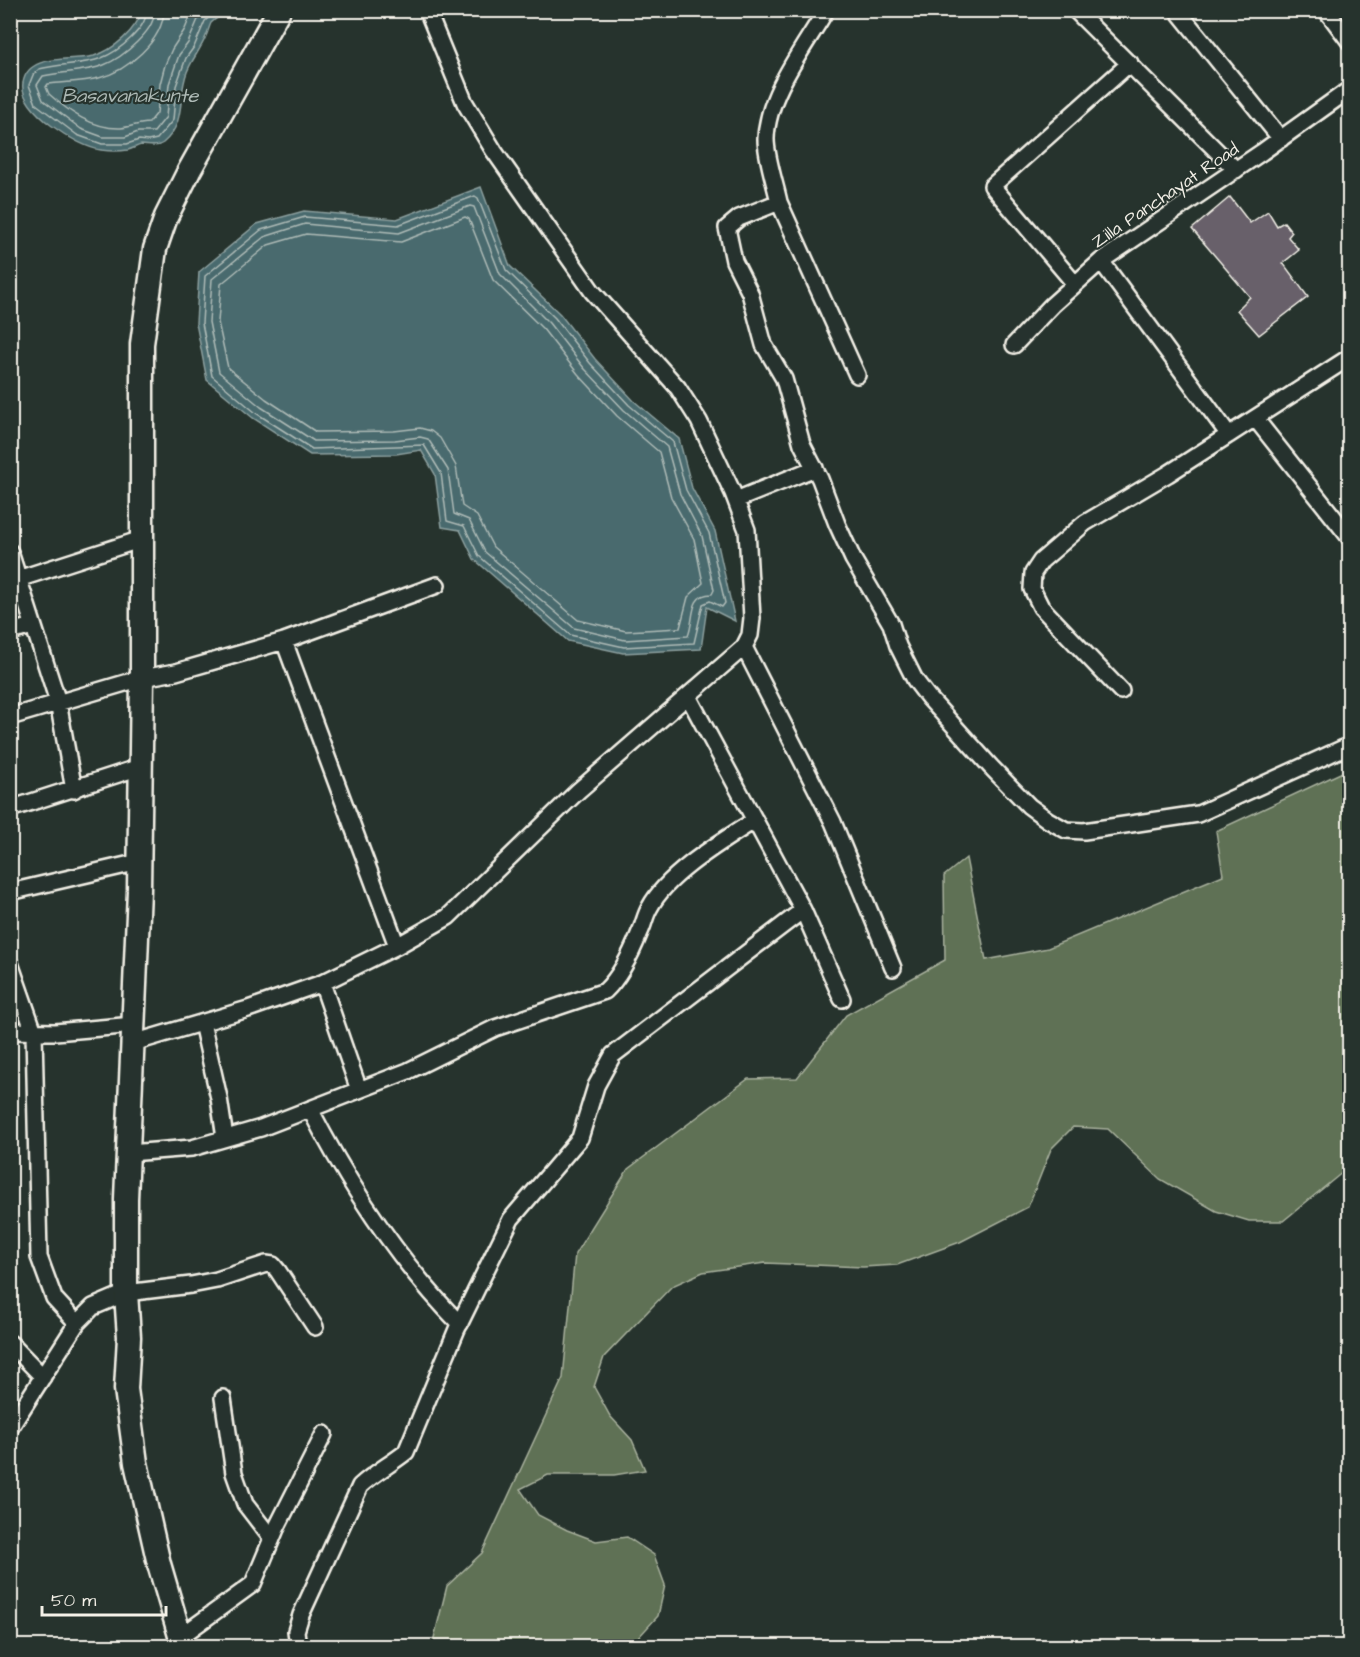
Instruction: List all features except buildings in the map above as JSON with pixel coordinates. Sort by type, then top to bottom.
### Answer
[{"type":"street","points":[[279,10],[189,171],[166,217],[155,249],[142,344],[142,678],[139,862],[129,1153],[126,1293],[129,1338],[126,1389],[136,1463],[159,1564],[182,1642],[253,1584],[272,1539],[324,1434]]},
{"type":"street","points":[[10,1031],[134,1034],[202,1023],[248,1010],[322,983],[398,946],[448,917],[578,791],[744,647],[750,635],[752,607],[747,530],[736,500],[699,421],[678,388],[592,291],[494,151],[465,103],[427,10]]},
{"type":"street","points":[[826,10],[773,102],[766,141],[779,202],[857,375]]},
{"type":"street","points":[[1075,10],[1236,170]]},
{"type":"street","points":[[1177,10],[1281,139]]},
{"type":"street","points":[[1326,10],[1350,42]]},
{"type":"street","points":[[1075,284],[992,186],[1130,63]]},
{"type":"street","name":"Zilla Panchayat Road","points":[[1014,345],[1052,305],[1101,261],[1281,139],[1350,89]]},
{"type":"street","points":[[779,202],[739,218],[728,228],[734,261],[750,293],[765,345],[784,379],[802,444],[815,468],[853,559],[891,624],[898,646],[915,680],[928,698],[1029,806],[1066,830],[1084,831],[1198,814],[1350,745]]},
{"type":"street","points":[[1101,261],[1229,435]]},
{"type":"street","points":[[1122,691],[1041,607],[1032,589],[1033,573],[1041,561],[1085,523],[1168,474],[1350,357]]},
{"type":"street","points":[[1255,418],[1350,538]]},
{"type":"street","points":[[736,500],[815,468]]},
{"type":"street","points":[[18,579],[142,539]]},
{"type":"street","points":[[10,552],[58,702],[74,790]]},
{"type":"street","points":[[10,717],[142,678],[176,672],[284,641],[437,585]]},
{"type":"street","points":[[10,632],[33,626]]},
{"type":"street","points":[[284,641],[398,946]]},
{"type":"street","points":[[744,647],[833,822],[893,968]]},
{"type":"street","points":[[688,696],[803,910],[842,999]]},
{"type":"street","points":[[10,809],[140,767]]},
{"type":"street","points":[[129,1153],[192,1148],[261,1128],[408,1071],[495,1028],[605,991],[614,982],[640,931],[649,907],[659,892],[705,852],[755,820]]},
{"type":"street","points":[[10,892],[139,862]]},
{"type":"street","points":[[298,1647],[296,1631],[301,1615],[360,1486],[406,1452],[459,1324],[511,1219],[580,1138],[596,1086],[613,1055],[803,910]]},
{"type":"street","points":[[10,963],[34,1032],[39,1257],[54,1298],[77,1323]]},
{"type":"street","points":[[322,983],[359,1090]]},
{"type":"street","points":[[202,1023],[219,1098],[225,1138]]},
{"type":"street","points":[[310,1109],[360,1199],[415,1275],[459,1324]]},
{"type":"street","points":[[10,1428],[77,1323],[93,1307],[126,1293],[191,1285],[216,1280],[266,1264],[273,1265],[315,1327]]},
{"type":"street","points":[[10,1343],[43,1377]]},
{"type":"street","points":[[223,1398],[234,1473],[245,1504],[272,1539]]},
{"type":"green space","points":[[1349,769],[1349,1167],[1283,1221],[1249,1221],[1216,1211],[1160,1179],[1108,1129],[1073,1127],[1051,1149],[1028,1207],[960,1242],[897,1265],[863,1267],[765,1263],[703,1272],[672,1286],[604,1357],[594,1387],[610,1416],[632,1440],[645,1470],[614,1475],[548,1475],[520,1489],[538,1515],[567,1530],[596,1541],[627,1537],[654,1555],[665,1585],[658,1616],[637,1639],[622,1646],[432,1646],[447,1586],[482,1553],[563,1378],[575,1254],[628,1169],[748,1079],[797,1078],[846,1015],[945,960],[944,876],[966,858],[986,960],[1048,948],[1223,875],[1216,831]]},
{"type":"water","name":"Basavanakunte","points":[[142,11],[224,11],[211,23],[189,67],[184,82],[179,118],[171,135],[160,145],[141,145],[130,150],[111,151],[78,142],[51,126],[39,115],[24,94],[23,83],[27,73],[42,62],[85,58],[102,53],[129,32]]},
{"type":"water","points":[[481,187],[510,266],[560,314],[595,359],[634,401],[679,439],[692,488],[715,531],[735,621],[707,607],[701,649],[623,653],[568,641],[474,559],[460,530],[442,527],[435,474],[421,450],[396,454],[310,455],[253,418],[207,380],[196,323],[199,272],[257,224],[304,211],[397,219]]}]
